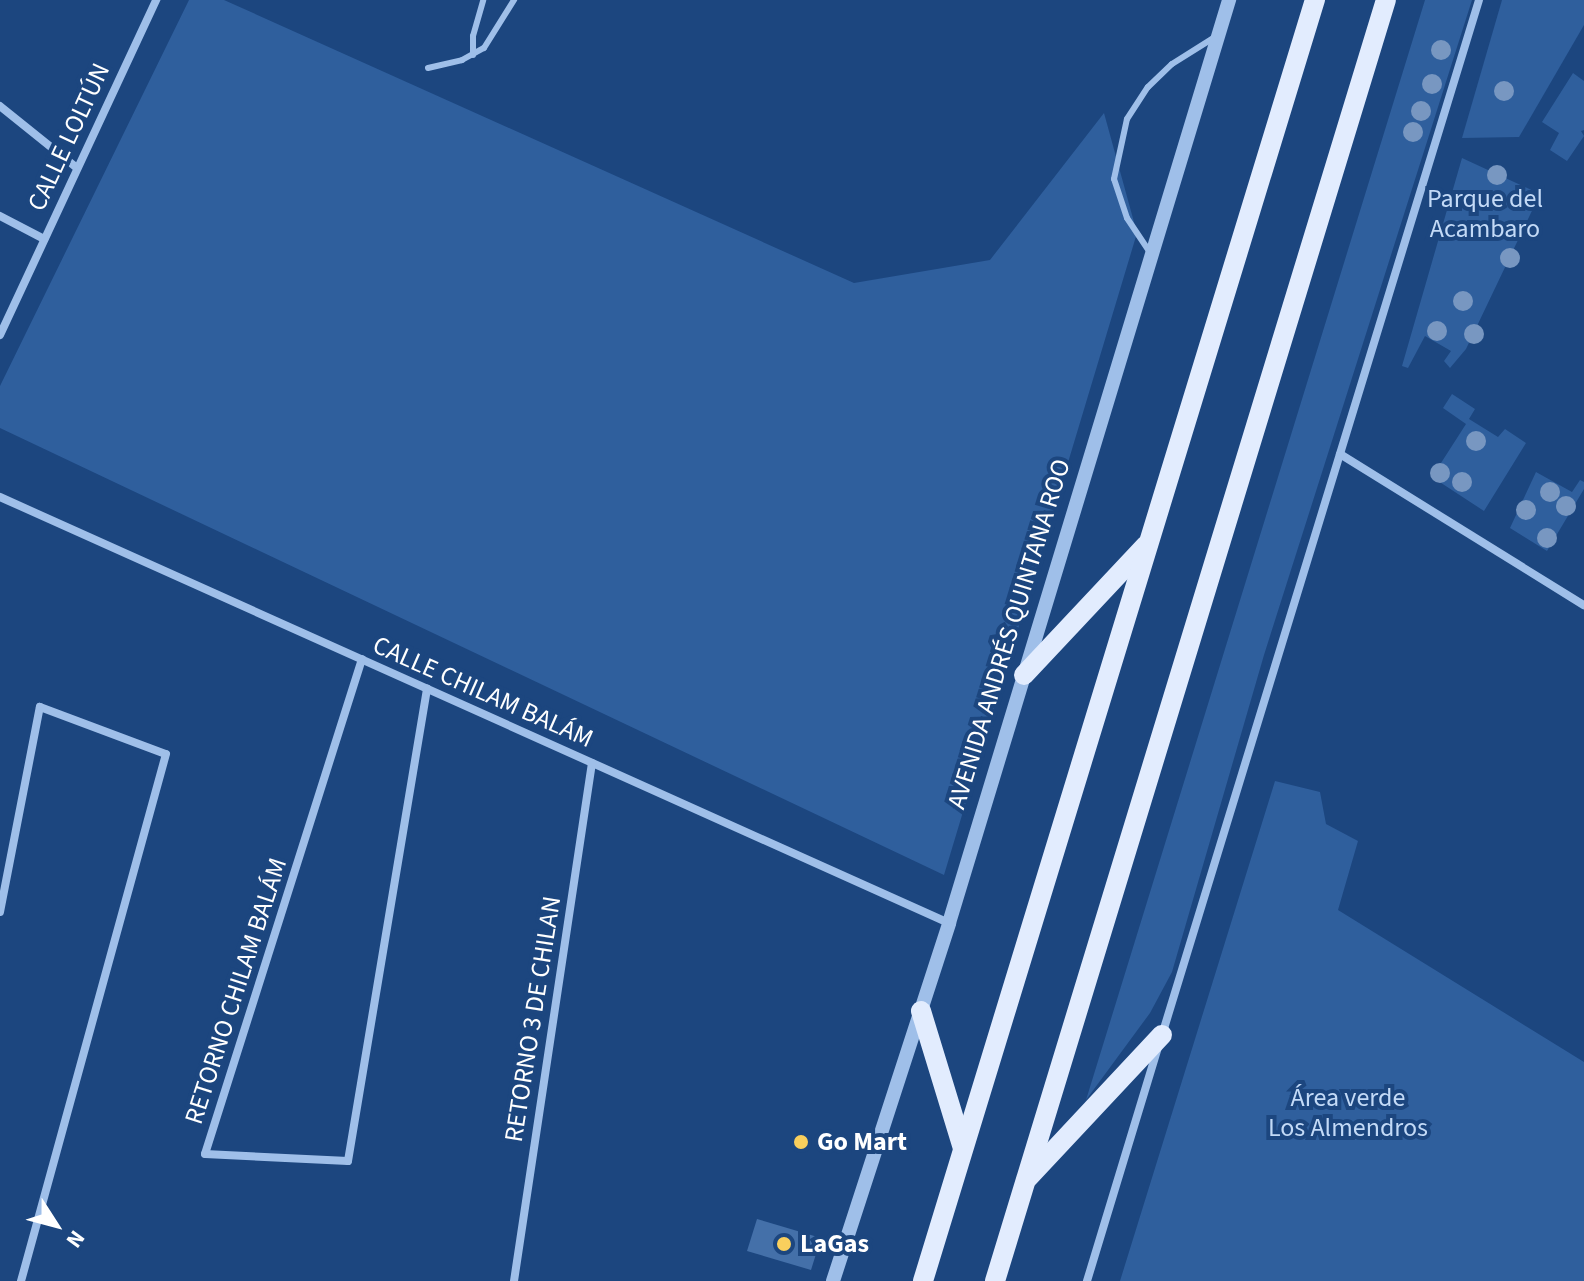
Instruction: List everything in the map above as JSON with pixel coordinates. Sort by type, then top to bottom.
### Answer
[{"type":"main road","points":[[923,1281],[1315,0]]},
{"type":"main road","points":[[995,1281],[1386,0]]},
{"type":"main road","points":[[1024,675],[1149,542]]},
{"type":"main road","points":[[921,1011],[963,1148]]},
{"type":"main road","points":[[1025,1181],[1162,1035]]},
{"type":"street","name":"CALLE LOLTÚN","points":[[0,335],[156,0]]},
{"type":"street","name":"AVENIDA ANDRÉS QUINTANA ROO","points":[[833,1281],[949,923],[1229,0]]},
{"type":"street","points":[[1087,1281],[1479,0]]},
{"type":"street","points":[[0,106],[77,168]]},
{"type":"street","points":[[0,216],[44,239]]},
{"type":"street","points":[[1340,454],[1584,605]]},
{"type":"street","name":"CALLE CHILAM BALÁM","points":[[0,497],[949,923]]},
{"type":"street","name":"RETORNO CHILAM BALÁM","points":[[362,659],[205,1154],[348,1161],[427,689]]},
{"type":"street","points":[[0,912],[40,707],[166,754],[21,1281]]},
{"type":"street","name":"RETORNO 3 DE CHILAN","points":[[514,1281],[592,763]]},
{"type":"lane","points":[[473,55],[473,36],[483,0]]},
{"type":"lane","points":[[428,68],[473,55],[484,48],[514,0]]},
{"type":"lane","points":[[1151,255],[1127,218],[1114,179],[1127,119],[1156,79],[1172,64],[1218,35]]},
{"type":"green space","points":[[189,0],[224,0],[854,283],[990,260],[1104,113],[1137,233],[944,875],[0,428],[0,386]]},
{"type":"green space","points":[[1425,0],[1472,0],[1264,655],[1172,972],[1150,1013],[1086,1100]]},
{"type":"green space","points":[[1502,0],[1584,0],[1584,25],[1519,137],[1462,138]]},
{"type":"green space","points":[[1573,73],[1584,81],[1584,130],[1581,131],[1584,136],[1567,161],[1550,150],[1559,133],[1542,122]]},
{"type":"green space","name":"Parque del Acambaro","points":[[1462,158],[1540,194],[1466,349],[1450,368],[1444,361],[1451,351],[1425,336],[1408,368],[1402,366]]},
{"type":"green space","points":[[1452,394],[1475,409],[1469,419],[1498,437],[1505,429],[1526,443],[1484,511],[1432,477],[1466,424],[1443,408]]},
{"type":"green space","points":[[1536,472],[1572,492],[1580,480],[1584,482],[1584,489],[1547,551],[1510,528]]},
{"type":"green space","name":"Área verde Los Almendros","points":[[1275,781],[1320,792],[1326,824],[1358,841],[1338,910],[1584,1062],[1584,1281],[1120,1281]]},
{"type":"building","name":"LaGas","points":[[757,1219],[821,1238],[811,1270],[747,1251]]},
{"type":"place","name":"Go Mart","points":[[801,1142]]},
{"type":"place","name":"LaGas","points":[[784,1244]]}]
